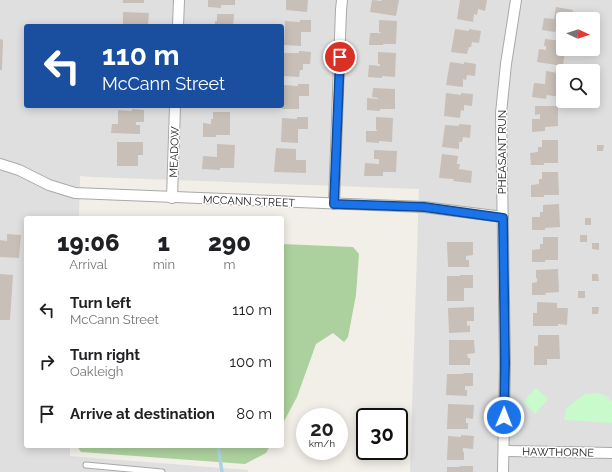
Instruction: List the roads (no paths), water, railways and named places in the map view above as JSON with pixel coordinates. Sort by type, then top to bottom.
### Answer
[{"type":"street","points":[[178,24],[179,0]]},
{"type":"street","points":[[334,204],[342,0]]},
{"type":"street","name":"PHEASANT RUN","points":[[503,472],[505,363],[501,113],[506,64],[516,0]]},
{"type":"street","name":"MEADOW","points":[[172,198],[175,108]]},
{"type":"street","name":"MCCANN STREET","points":[[0,164],[19,170],[49,185],[75,193],[424,207],[503,218]]},
{"type":"street","name":"HAWTHORNE","points":[[504,451],[612,453]]},
{"type":"lane","points":[[86,465],[162,472]]},
{"type":"waterway","points":[[218,448],[222,472]]}]
